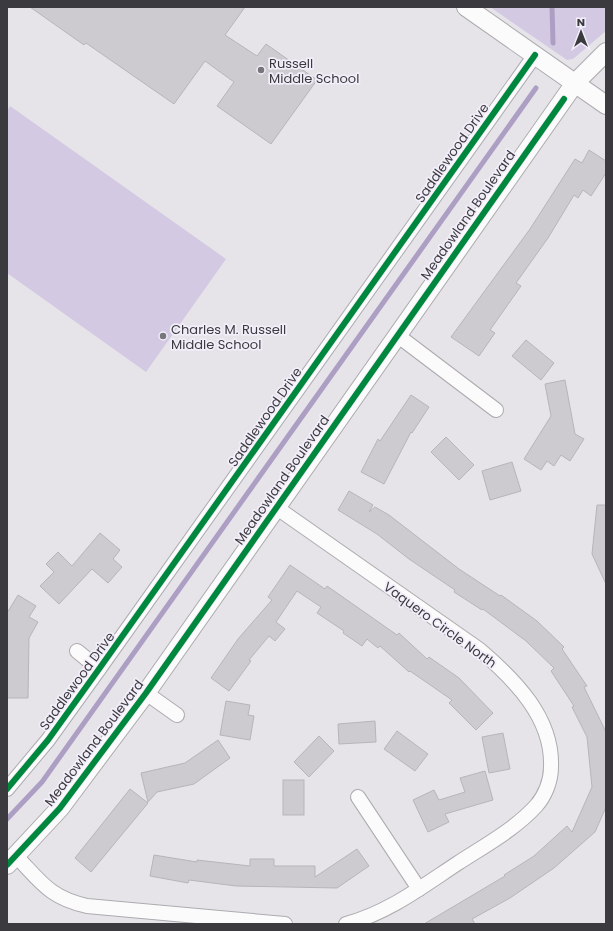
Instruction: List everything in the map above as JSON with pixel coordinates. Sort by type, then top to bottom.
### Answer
[{"type":"street","points":[[466,7],[606,105]]},
{"type":"street","name":"Meadowland Boulevard","points":[[12,861],[60,808],[146,693],[277,508],[396,335],[575,83],[606,52]]},
{"type":"street","name":"Saddlewood Drive","points":[[7,788],[48,740],[535,55]]},
{"type":"street","points":[[396,335],[496,410]]},
{"type":"street","name":"Vaquero Circle North","points":[[277,508],[491,660],[529,700],[549,738],[552,755],[551,774],[546,791],[536,805],[513,827],[419,889],[377,914],[346,924]]},
{"type":"street","name":"Saddlewood Drive","points":[[77,652],[99,669]]},
{"type":"street","name":"Meadowland Boulevard","points":[[146,693],[177,715]]},
{"type":"street","points":[[358,797],[419,889]]},
{"type":"street","points":[[12,861],[53,894],[68,902],[87,906],[285,924]]},
{"type":"shaded area","points":[[490,7],[606,7],[606,31],[573,59],[567,60]]},
{"type":"shaded area","points":[[10,106],[226,259],[146,372],[7,273],[7,111]]},
{"type":"building","name":"Russell Middle School","points":[[30,7],[245,7],[225,35],[257,56],[266,44],[317,80],[271,144],[217,106],[234,82],[205,61],[174,104],[86,43],[84,45]]},
{"type":"building","points":[[589,150],[606,161],[606,173],[591,196],[583,190],[578,198],[574,195],[548,238],[516,283],[521,286],[490,330],[495,333],[479,356],[451,337],[530,229],[575,159],[582,163]]},
{"type":"building","points":[[526,340],[554,363],[541,380],[512,356]]},
{"type":"building","points":[[565,380],[575,434],[584,439],[570,461],[561,455],[554,466],[547,461],[541,470],[524,459],[551,416],[545,384]]},
{"type":"building","points":[[411,395],[429,407],[412,433],[411,432],[384,484],[361,472],[378,439],[380,441]]},
{"type":"building","points":[[446,437],[474,465],[459,480],[431,452]]},
{"type":"building","points":[[512,462],[521,491],[490,500],[482,471]]},
{"type":"building","points":[[349,491],[373,505],[369,512],[375,507],[389,515],[459,569],[500,596],[501,595],[537,621],[564,647],[562,649],[587,686],[584,687],[606,732],[606,807],[595,832],[554,868],[510,898],[472,919],[475,924],[424,924],[505,876],[504,875],[534,856],[567,826],[572,832],[592,787],[587,737],[572,707],[574,706],[551,671],[554,668],[526,641],[483,609],[482,610],[454,592],[455,590],[409,559],[377,534],[338,510]]},
{"type":"building","points":[[597,505],[606,505],[606,584],[592,554]]},
{"type":"building","points":[[100,533],[120,550],[113,559],[122,567],[108,583],[92,569],[59,604],[40,586],[54,572],[46,564],[58,552],[72,566]]},
{"type":"building","points":[[290,565],[325,589],[327,586],[397,635],[399,633],[427,659],[429,657],[459,678],[493,713],[476,730],[449,703],[452,700],[410,671],[409,672],[380,646],[378,648],[367,639],[362,646],[343,633],[344,631],[317,613],[321,607],[297,591],[276,622],[285,629],[275,641],[269,636],[249,660],[251,661],[229,691],[211,678],[238,639],[272,600],[268,597]]},
{"type":"building","points":[[18,595],[36,606],[29,617],[38,622],[29,638],[28,698],[7,698],[7,613]]},
{"type":"building","points":[[226,701],[250,705],[248,715],[254,716],[250,740],[220,735]]},
{"type":"building","points":[[375,721],[376,742],[339,744],[338,724]]},
{"type":"building","points":[[397,731],[428,754],[415,771],[384,749]]},
{"type":"building","points":[[503,733],[510,769],[489,773],[482,737]]},
{"type":"building","points":[[319,736],[334,751],[309,777],[294,762]]},
{"type":"building","points":[[218,740],[230,758],[194,784],[157,792],[148,802],[141,773],[185,763]]},
{"type":"building","points":[[485,771],[493,800],[445,814],[449,822],[428,832],[413,800],[434,790],[439,800],[465,792],[460,778]]},
{"type":"building","points":[[283,780],[304,780],[304,815],[283,815]]},
{"type":"building","points":[[130,789],[148,803],[91,872],[75,858]]},
{"type":"building","points":[[357,849],[369,866],[337,888],[236,886],[189,880],[188,883],[150,876],[154,855],[197,862],[197,860],[250,866],[250,859],[274,859],[274,866],[315,866],[315,877]]},
{"type":"waterway","points":[[552,7],[553,43]]},
{"type":"waterway","points":[[7,819],[42,782],[536,88]]},
{"type":"cycle path","points":[[7,789],[48,740],[535,55]]},
{"type":"cycle path","points":[[7,865],[60,808],[146,693],[564,99]]},
{"type":"place","name":"Russell Middle School","points":[[261,70]]},
{"type":"place","name":"Charles M. Russell Middle School","points":[[163,336]]}]
